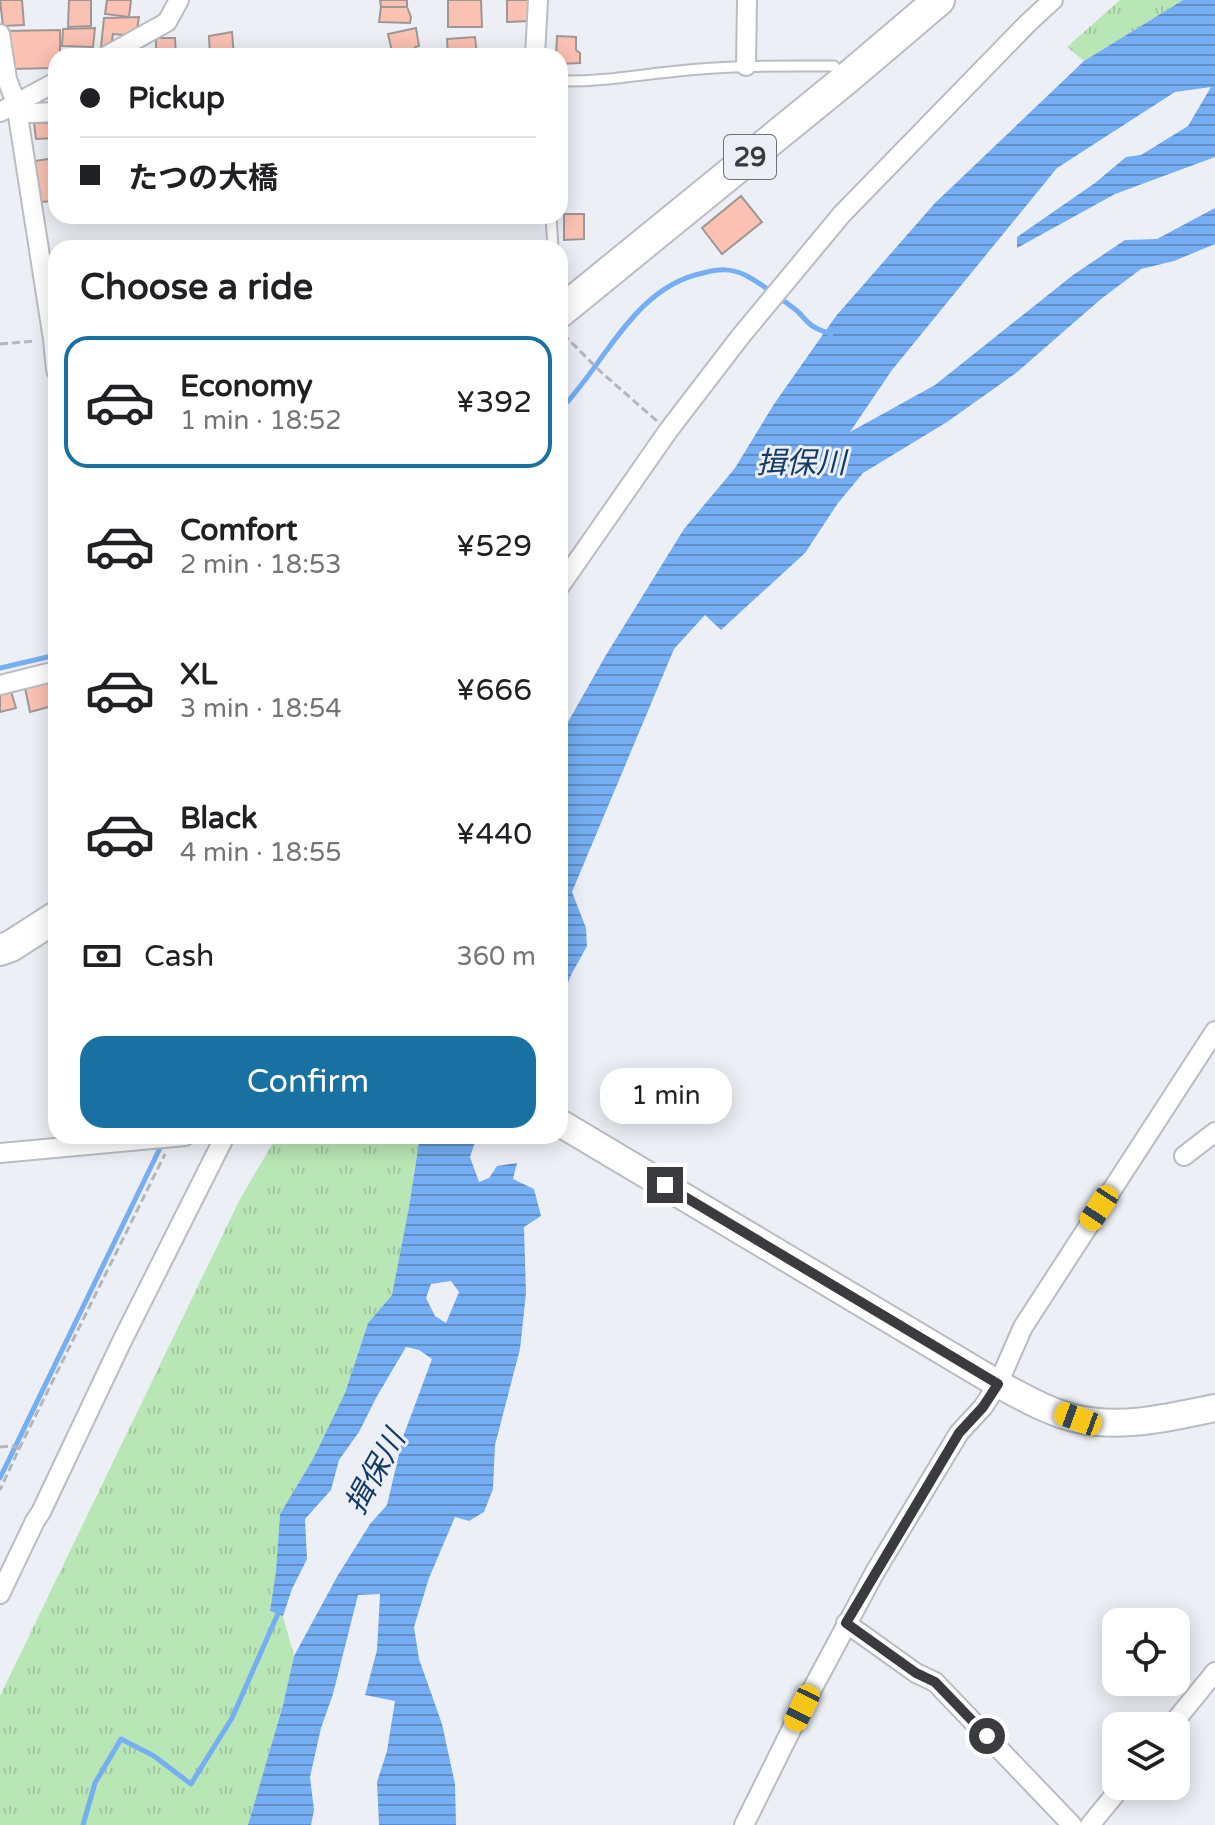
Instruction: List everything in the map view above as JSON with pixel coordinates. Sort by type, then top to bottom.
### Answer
[{"type":"main road","name":"29","points":[[568,305],[939,0]]},
{"type":"main road","points":[[0,950],[48,922]]},
{"type":"street","points":[[120,48],[167,22],[179,0]]},
{"type":"street","points":[[535,48],[538,0]]},
{"type":"street","points":[[746,66],[747,0]]},
{"type":"street","points":[[568,575],[668,431],[740,337],[842,214],[1053,0]]},
{"type":"street","points":[[0,34],[8,108],[48,313]]},
{"type":"street","points":[[8,108],[48,86]]},
{"type":"street","points":[[8,108],[31,113],[48,112]]},
{"type":"street","points":[[0,685],[48,673]]},
{"type":"street","points":[[744,1825],[846,1623],[959,1433],[983,1407],[990,1379],[1215,1031]]},
{"type":"street","points":[[568,1128],[1038,1405],[1078,1419],[1113,1423],[1163,1419],[1215,1408]]},
{"type":"street","points":[[1184,1156],[1215,1132]]},
{"type":"street","points":[[0,1153],[79,1144]]},
{"type":"street","points":[[0,1594],[221,1144]]},
{"type":"street","points":[[846,1623],[916,1673],[935,1682],[1072,1825]]},
{"type":"street","points":[[1182,1712],[1215,1672]]},
{"type":"street","points":[[1090,1825],[1111,1800]]},
{"type":"lane","points":[[568,81],[746,66],[834,66],[846,79]]},
{"type":"path","points":[[0,344],[48,339]]},
{"type":"path","points":[[568,339],[668,431]]},
{"type":"path","points":[[0,1490],[175,1144]]},
{"type":"path","points":[[0,1447],[19,1449]]},
{"type":"green space","points":[[1120,0],[1183,0],[1084,61],[1067,47]]},
{"type":"green space","points":[[272,1144],[419,1144],[392,1295],[368,1323],[345,1393],[313,1459],[280,1514],[270,1611],[283,1616],[294,1656],[248,1825],[0,1825],[0,1696],[240,1199]]},
{"type":"water","name":"揖保川","points":[[1183,0],[1215,0],[1215,157],[1115,194],[1017,248],[1017,237],[1095,183],[1126,157],[1141,155],[1188,126],[1211,87],[1175,92],[1057,168],[892,370],[850,432],[935,385],[1073,275],[1125,240],[1157,239],[1215,208],[1215,244],[1174,261],[1141,269],[1101,299],[1016,373],[947,422],[863,473],[838,503],[805,553],[721,630],[705,615],[674,649],[572,892],[586,928],[587,946],[568,983],[568,722],[684,529],[735,468],[774,404],[836,316],[935,203],[1084,61]]},
{"type":"water","name":"揖保川","points":[[419,1144],[474,1144],[470,1157],[479,1182],[489,1178],[497,1166],[517,1163],[513,1179],[534,1189],[541,1216],[524,1227],[526,1293],[520,1349],[495,1445],[493,1489],[484,1512],[469,1521],[455,1517],[429,1578],[414,1627],[419,1659],[442,1724],[455,1784],[456,1825],[379,1825],[377,1782],[387,1751],[395,1701],[365,1695],[377,1650],[380,1594],[358,1595],[310,1777],[314,1810],[311,1825],[248,1825],[294,1656],[338,1575],[370,1524],[387,1505],[403,1437],[432,1359],[419,1350],[406,1347],[359,1432],[339,1460],[331,1490],[305,1519],[307,1559],[283,1616],[270,1611],[280,1514],[313,1459],[345,1393],[368,1323],[392,1295]],"holes":[[[451,1281],[459,1292],[446,1323],[435,1316],[426,1298],[431,1284]]]},
{"type":"building","points":[[0,0],[22,0],[24,25],[3,26]]},
{"type":"building","points":[[69,0],[91,0],[91,26],[68,27]]},
{"type":"building","points":[[107,0],[131,0],[129,17],[105,14]]},
{"type":"building","points":[[380,0],[407,0],[407,7],[381,7]]},
{"type":"building","points":[[448,0],[481,0],[482,27],[448,27]]},
{"type":"building","points":[[507,0],[529,0],[529,21],[507,22]]},
{"type":"building","points":[[381,7],[407,7],[410,23],[379,22]]},
{"type":"building","points":[[139,17],[136,36],[113,34],[111,46],[101,47],[104,18]]},
{"type":"building","points":[[95,28],[93,47],[62,46],[63,29]]},
{"type":"building","points":[[416,28],[419,46],[391,48],[388,34]]},
{"type":"building","points":[[60,30],[60,48],[48,48],[48,68],[10,69],[4,31]]},
{"type":"building","points":[[232,32],[233,48],[210,48],[209,36]]},
{"type":"building","points":[[557,36],[576,37],[580,63],[568,64],[568,48],[556,48]]},
{"type":"building","points":[[475,37],[476,48],[448,48],[447,39]]},
{"type":"building","points":[[156,38],[175,38],[176,48],[156,48]]},
{"type":"building","points":[[34,123],[48,123],[48,138],[36,139]]},
{"type":"building","points":[[48,159],[48,201],[39,202],[34,161]]},
{"type":"building","points":[[741,196],[762,222],[722,254],[702,228]]},
{"type":"building","points":[[568,214],[584,214],[584,239],[564,240],[564,224],[568,224]]},
{"type":"building","points":[[48,683],[48,707],[30,712],[25,688]]},
{"type":"building","points":[[9,685],[16,708],[0,712],[0,688]]},
{"type":"waterway","points":[[568,400],[639,310],[679,281],[703,273],[724,270],[745,275],[791,306],[811,325],[831,334]]},
{"type":"waterway","points":[[0,668],[48,657]]},
{"type":"waterway","points":[[0,1478],[162,1144]]},
{"type":"waterway","points":[[83,1825],[95,1783],[121,1739],[154,1756],[191,1784],[232,1718],[280,1609]]},
{"type":"route","points":[[665,1185],[998,1384],[983,1407],[959,1433],[846,1623],[916,1673],[935,1682],[987,1736]]}]
